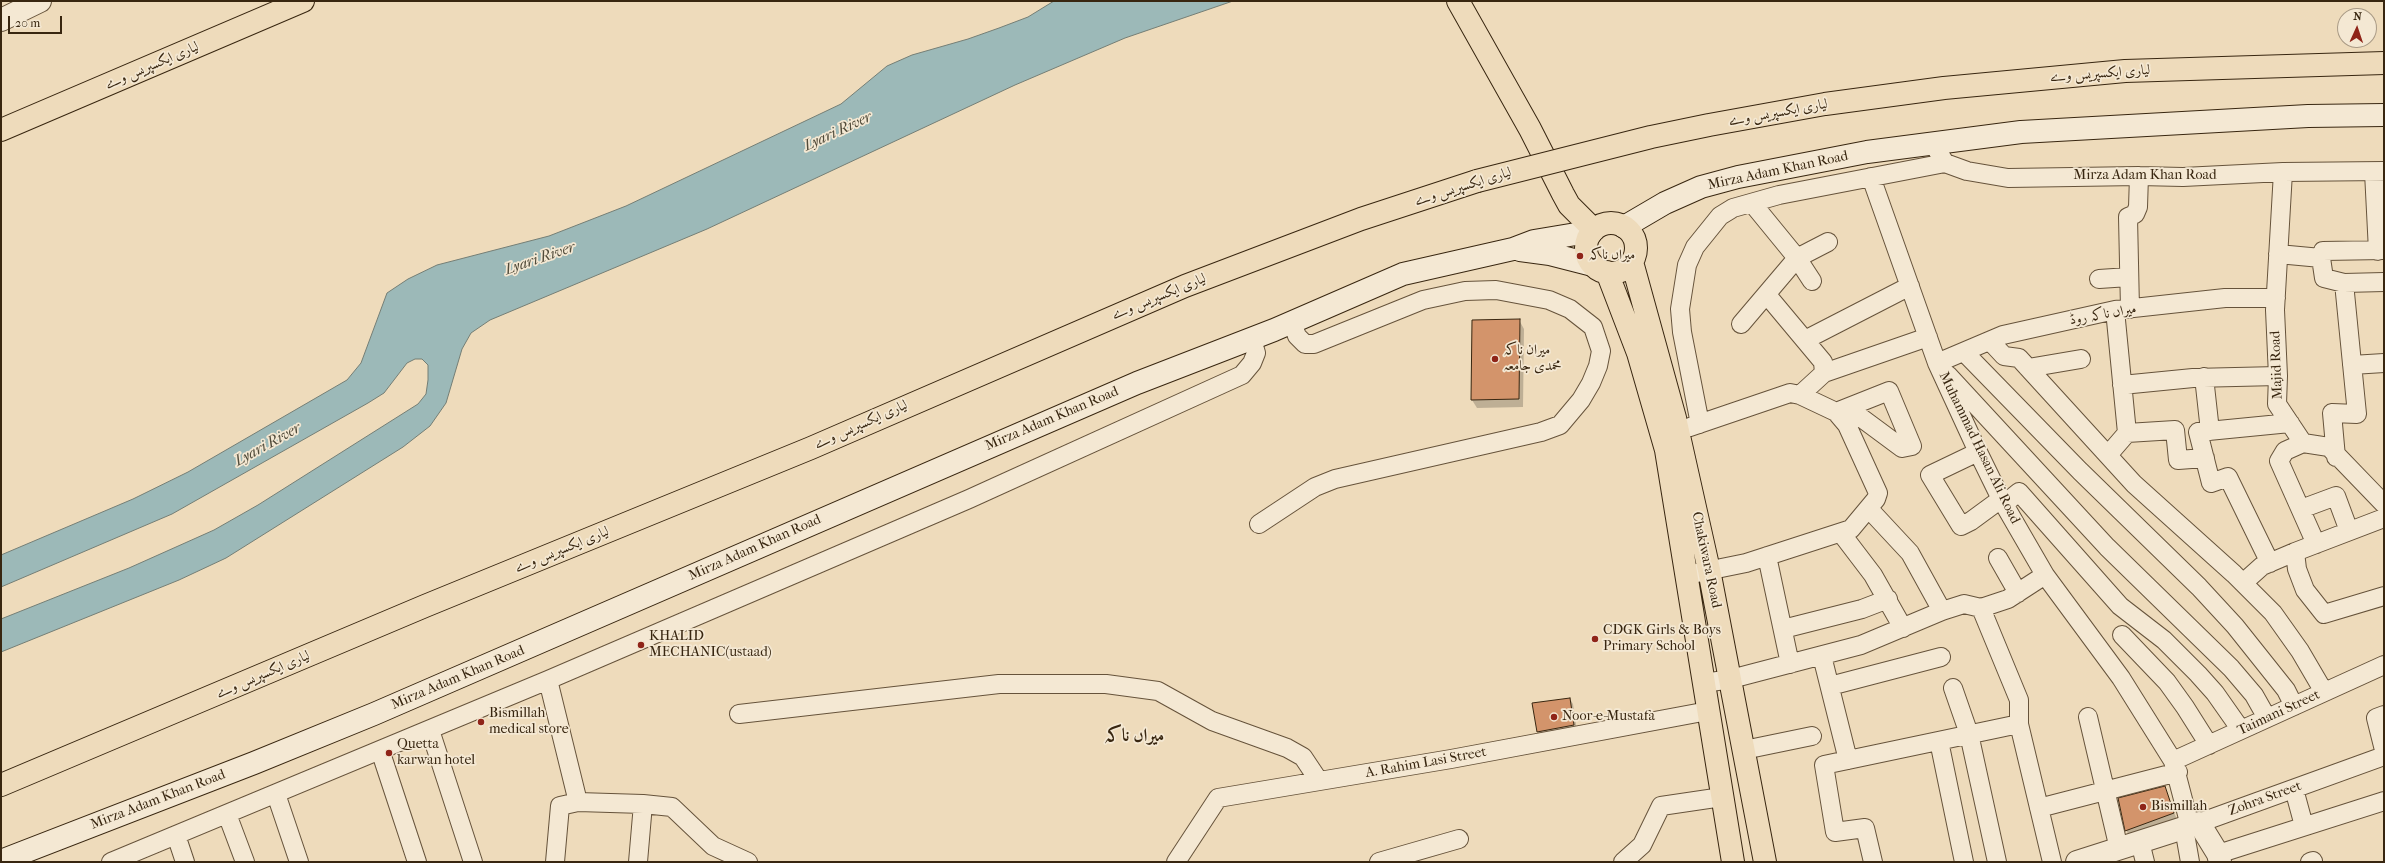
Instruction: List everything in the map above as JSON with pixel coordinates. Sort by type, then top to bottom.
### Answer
[{"type":"main road","points":[[9,11],[40,1]]},
{"type":"main road","name":"لیاری ایکسپریس وے","points":[[1,130],[303,1]]},
{"type":"main road","points":[[1458,1],[1530,129],[1570,205],[1593,232]]},
{"type":"main road","name":"لیاری ایکسپریس وے","points":[[1,785],[425,606],[811,448],[1185,286],[1361,219],[1477,181],[1644,138],[1709,125],[1825,104],[1944,88],[2125,71],[2384,63]]},
{"type":"main road","name":"Mirza Adam Khan Road","points":[[1624,227],[1665,203],[1701,187],[1738,177],[1867,152],[2021,132],[2308,116],[2384,115]]},
{"type":"main road","points":[[1608,223],[1624,227],[1630,232],[1636,246],[1632,262],[1621,271],[1600,269],[1587,252],[1586,244],[1593,232],[1608,223]]},
{"type":"main road","name":"Mirza Adam Khan Road","points":[[1,861],[89,825],[143,807],[254,764],[374,714],[1137,383],[1252,339],[1403,274],[1513,249],[1534,241],[1593,232]]},
{"type":"main road","name":"Mirza Adam Khan Road","points":[[1513,249],[1550,254],[1600,269]]},
{"type":"main road","name":"Chakiwara Road","points":[[1632,262],[1670,433],[1709,570],[1765,862]]},
{"type":"main road","name":"Chakiwara Road","points":[[1600,269],[1638,353],[1670,433],[1688,575],[1708,712],[1733,862]]},
{"type":"main road","points":[[2191,826],[2219,858]]},
{"type":"main road","name":"Zohra Street","points":[[2081,861],[2118,849],[2142,852],[2191,826]]},
{"type":"street","name":"Mirza Adam Khan Road","points":[[1917,146],[1934,145],[1945,164],[1967,171],[2008,178],[2139,176],[2183,177],[2283,172],[2379,172]]},
{"type":"street","points":[[1700,424],[1682,332],[1680,310],[1687,265],[1695,247],[1720,216],[1733,208],[1779,195],[1945,164]]},
{"type":"street","name":"Majid Road","points":[[2283,172],[2276,298],[2278,376],[2277,404],[2303,443]]},
{"type":"street","points":[[2379,172],[2381,250],[2323,251],[2321,258],[2324,278],[2344,283],[2384,282]]},
{"type":"street","points":[[2127,433],[2122,385],[2123,309],[2129,277],[2128,217],[2135,214],[2138,207],[2139,176]]},
{"type":"street","name":"Muhammad Hasan Ali Road","points":[[1871,177],[1937,363],[2003,502],[2045,575],[2121,678],[2176,767],[2191,826],[2190,862]]},
{"type":"street","points":[[1752,203],[1797,258],[1812,281]]},
{"type":"street","points":[[1740,324],[1767,295],[1797,258],[1828,242]]},
{"type":"street","points":[[2278,254],[2321,258]]},
{"type":"street","points":[[2099,279],[2129,277]]},
{"type":"street","points":[[2336,457],[2332,413],[2358,414],[2344,283]]},
{"type":"street","points":[[1805,340],[1910,286]]},
{"type":"street","points":[[1259,524],[1315,488],[1335,479],[1541,432],[1560,424],[1580,400],[1591,383],[1601,351],[1593,327],[1570,309],[1543,298],[1496,290],[1465,291],[1423,300],[1314,344],[1305,344],[1297,336],[1292,322]]},
{"type":"street","points":[[1767,295],[1823,362],[1824,373]]},
{"type":"street","name":"میراں ناکہ روڈ","points":[[1937,363],[2003,335],[2123,309],[2225,298],[2276,298]]},
{"type":"street","points":[[1800,395],[1824,373],[1928,337]]},
{"type":"street","points":[[121,860],[176,835],[548,680],[969,499],[1242,375],[1252,363],[1256,353],[1252,339]]},
{"type":"street","points":[[1990,341],[2004,356],[2019,358],[2134,484],[2243,583],[2273,613],[2300,650],[2324,692]]},
{"type":"street","points":[[1964,352],[2080,471],[2230,620],[2286,690],[2294,706]]},
{"type":"street","points":[[2028,368],[2081,359]]},
{"type":"street","points":[[1937,363],[2107,547],[2231,668],[2254,696],[2268,718]]},
{"type":"street","points":[[2352,364],[2384,363]]},
{"type":"street","points":[[2122,385],[2204,377],[2278,376]]},
{"type":"street","points":[[2204,377],[2210,431]]},
{"type":"street","points":[[1670,433],[1790,393],[1800,395],[1842,410],[1847,425],[1878,493],[1869,509],[1851,529],[1767,556],[1688,575]]},
{"type":"street","points":[[2270,563],[2228,477],[2211,483],[2198,432],[2290,423]]},
{"type":"street","points":[[2108,455],[2127,433],[2175,430],[2178,460],[2205,458]]},
{"type":"street","points":[[2316,544],[2279,461],[2285,451],[2303,443],[2329,447],[2336,457],[2377,487],[2384,504]]},
{"type":"street","points":[[1978,452],[1930,474],[1961,526],[2019,492],[2120,606],[2164,640],[2198,674],[2215,693],[2241,730]]},
{"type":"street","points":[[2301,509],[2336,496],[2349,531]]},
{"type":"street","points":[[1869,509],[1910,553],[1942,611]]},
{"type":"street","points":[[2243,583],[2262,566],[2294,552],[2384,518]]},
{"type":"street","points":[[1841,533],[1888,599],[1903,628]]},
{"type":"street","points":[[2294,552],[2297,569],[2304,590],[2324,614],[2384,596]]},
{"type":"street","points":[[1767,556],[1790,664]]},
{"type":"street","points":[[1998,558],[2018,593]]},
{"type":"street","points":[[1704,682],[1731,679],[1861,646],[1942,611],[1964,604],[1981,608],[2008,599],[2045,575]]},
{"type":"street","points":[[1783,629],[1862,609],[1888,599]]},
{"type":"street","points":[[1981,608],[2019,700],[2019,724],[2052,862]]},
{"type":"street","points":[[2122,635],[2167,682],[2185,706],[2209,745]]},
{"type":"street","points":[[1822,656],[1848,760]]},
{"type":"street","points":[[1830,686],[1941,658]]},
{"type":"street","name":"Taimani Street","points":[[2039,808],[2105,792],[2176,767],[2209,745],[2384,665]]},
{"type":"street","points":[[548,680],[578,802]]},
{"type":"street","points":[[739,714],[999,684],[1106,684],[1158,691],[1212,721],[1287,748],[1303,757],[1319,781]]},
{"type":"street","points":[[1953,688],[1969,734],[1997,862]]},
{"type":"street","name":"A. Rahim Lasi Street","points":[[1176,862],[1218,798],[1458,758],[1708,712]]},
{"type":"street","points":[[2384,715],[2376,718],[2384,750]]},
{"type":"street","points":[[2088,717],[2118,849]]},
{"type":"street","points":[[1873,862],[1865,828],[1835,832],[1824,765],[2019,724]]},
{"type":"street","points":[[430,730],[473,862]]},
{"type":"street","points":[[1744,750],[1812,736]]},
{"type":"street","points":[[1939,741],[1964,862]]},
{"type":"street","points":[[380,750],[417,862]]},
{"type":"street","name":"Zohra Street","points":[[2191,826],[2384,756]]},
{"type":"street","points":[[2294,789],[2304,826]]},
{"type":"street","points":[[276,794],[299,862]]},
{"type":"street","points":[[1623,862],[1642,845],[1661,806],[1722,797]]},
{"type":"street","points":[[2219,858],[2304,826],[2384,801]]},
{"type":"street","points":[[555,862],[560,806],[578,802],[643,804],[672,807],[712,846],[748,862]]},
{"type":"street","points":[[638,862],[643,804]]},
{"type":"street","points":[[227,814],[245,862]]},
{"type":"street","points":[[176,835],[186,862]]},
{"type":"street","points":[[1379,862],[1459,839]]},
{"type":"water","name":"Lyari River","points":[[1054,1],[1233,1],[1125,38],[1015,85],[707,229],[490,320],[471,333],[462,349],[446,403],[430,426],[403,447],[226,558],[179,580],[1,652],[1,619],[129,568],[214,530],[258,505],[418,404],[426,394],[428,380],[428,365],[422,359],[415,359],[407,363],[384,393],[368,403],[172,514],[1,587],[1,555],[133,499],[188,472],[347,380],[361,363],[387,293],[408,279],[437,265],[549,236],[626,206],[841,104],[887,66],[912,55],[968,39],[1028,17]]},
{"type":"building","name":"میران ناکہ محمدی جامعہ","points":[[1520,319],[1519,399],[1471,400],[1472,320]]},
{"type":"building","name":"Noor-e-Mustafa","points":[[1570,698],[1574,725],[1537,732],[1532,703]]},
{"type":"building","name":"Bismillah","points":[[2165,786],[2174,813],[2125,831],[2118,798]]},
{"type":"place","name":"میراں ناکہ","points":[[1580,256]]},
{"type":"place","name":"میران ناکہ محمدی جامعہ","points":[[1495,359]]},
{"type":"place","name":"CDGK Girls & Boys Primary School","points":[[1595,639]]},
{"type":"place","name":"KHALID MECHANIC(ustaad)","points":[[641,645]]},
{"type":"place","name":"Noor-e-Mustafa","points":[[1554,717]]},
{"type":"place","name":"Bismillah medical store","points":[[481,722]]},
{"type":"place","name":"Quetta karwan hotel","points":[[389,753]]},
{"type":"place","name":"Bismillah","points":[[2143,807]]},
{"type":"district","name":"میراں ناکہ","points":[[1134,737]]}]
